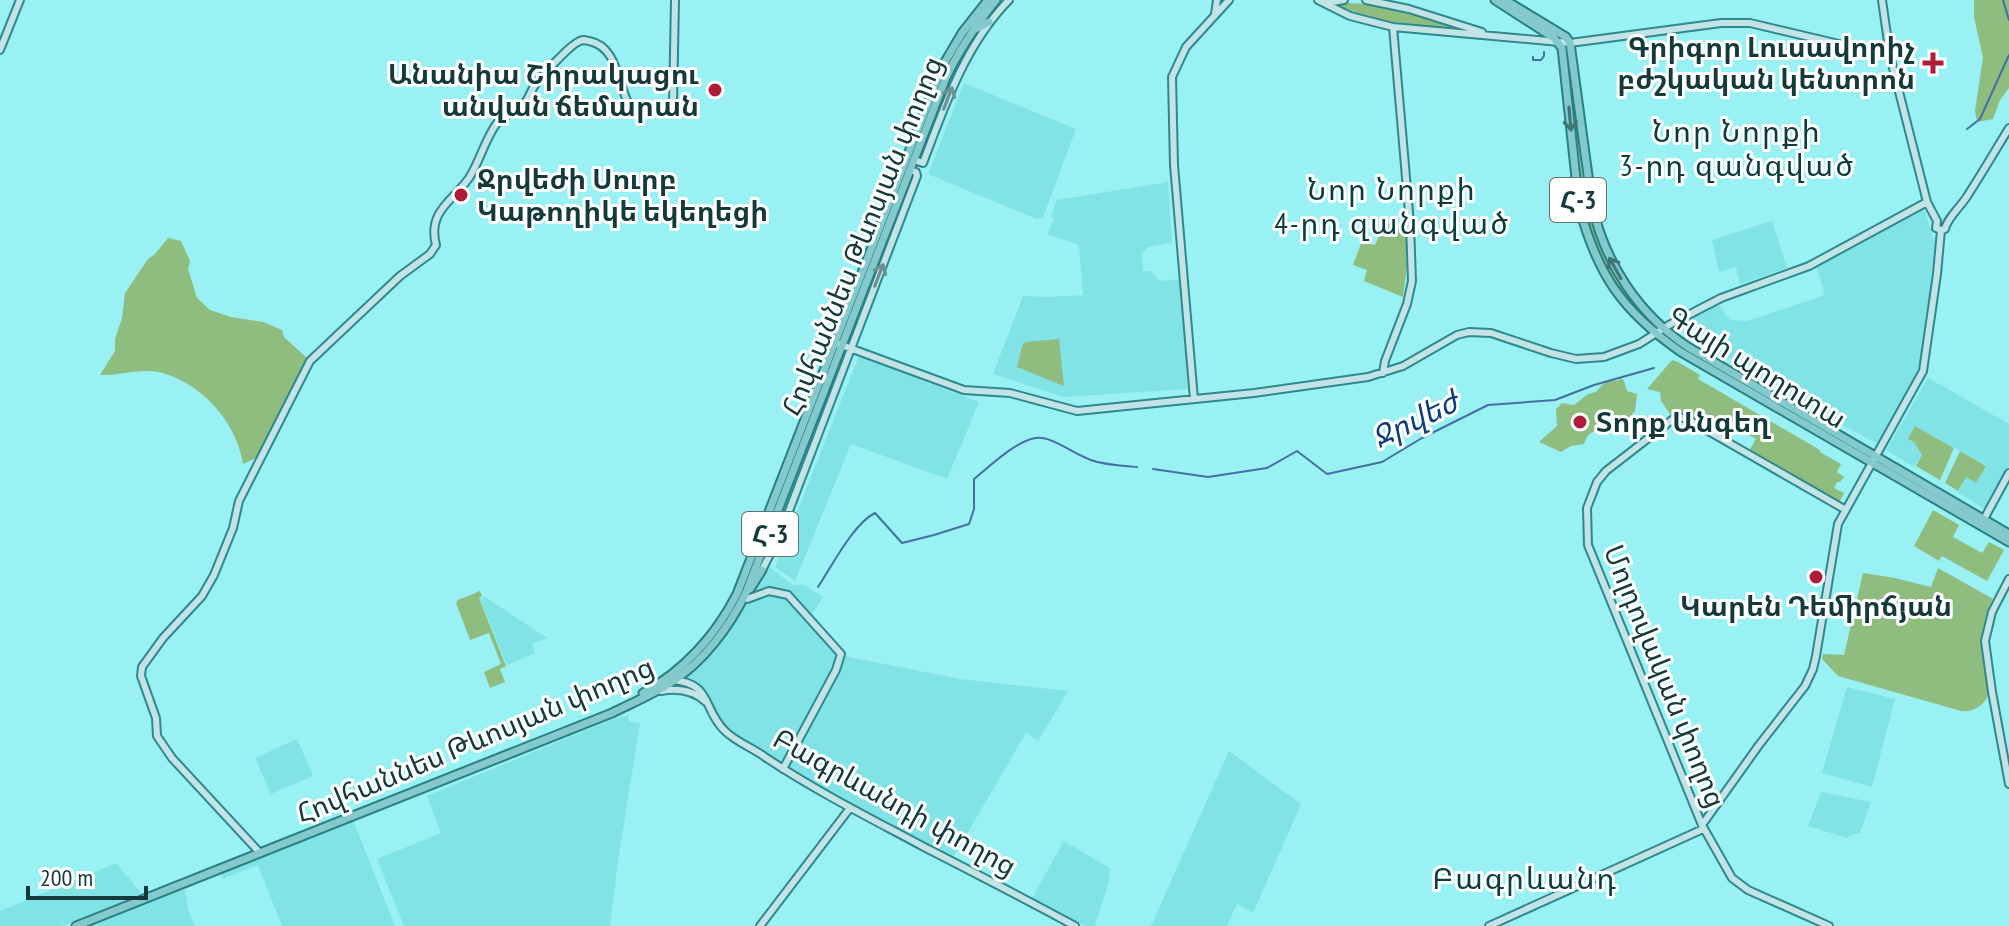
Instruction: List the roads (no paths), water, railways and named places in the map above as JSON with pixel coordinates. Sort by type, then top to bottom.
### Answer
[{"type":"main road","name":"Հովհաննես Թևոսյան փողոց","points":[[942,79],[946,60],[988,0]]},
{"type":"main road","name":"Հովհաննես Թևոսյան փողոց","points":[[68,926],[607,715],[675,680],[704,654],[729,616],[942,79],[996,0]]},
{"type":"main road","points":[[1495,0],[1559,42]]},
{"type":"main road","points":[[1505,0],[1566,37],[1570,43]]},
{"type":"main road","points":[[973,30],[989,22]]},
{"type":"main road","name":"Գայի պողոտա","points":[[1559,42],[1563,53],[1579,206],[1588,240],[1609,283],[1656,334],[1681,352],[2009,534]]},
{"type":"main road","name":"Գայի պողոտա","points":[[1570,43],[1598,229],[1619,277],[1663,329],[2009,542]]},
{"type":"main road","name":"Հովհաննես Թևոսյան փողոց","points":[[655,689],[700,647],[744,597],[780,509],[839,344]]},
{"type":"main road","points":[[744,597],[762,570]]},
{"type":"main road","name":"Հովհաննես Թևոսյան փողոց","points":[[76,926],[259,852]]},
{"type":"street","points":[[0,50],[20,0]]},
{"type":"street","points":[[259,852],[172,758],[157,736],[156,718],[141,676],[142,667],[163,638],[202,596],[214,575],[233,528],[239,501],[310,361],[400,276],[430,254],[436,245],[433,233],[441,210],[468,179],[497,123],[523,106],[534,86],[578,42],[585,40],[597,43],[611,54],[626,102],[632,110],[647,113],[673,105],[675,0]]},
{"type":"street","points":[[910,165],[923,163],[963,64],[989,22],[1009,0]]},
{"type":"street","points":[[1215,14],[1217,0]]},
{"type":"street","points":[[1194,399],[1174,165],[1172,77],[1186,47],[1229,0]]},
{"type":"street","points":[[1318,0],[1350,16],[1393,27],[1570,43],[1721,23],[1750,23],[1890,56]]},
{"type":"street","points":[[1326,3],[1344,0]]},
{"type":"street","points":[[1366,0],[1409,9],[1493,35]]},
{"type":"street","points":[[1882,0],[1890,56],[1927,202],[1937,221],[1936,228],[1941,230]]},
{"type":"street","points":[[1383,373],[1412,281],[1393,27]]},
{"type":"street","points":[[1941,230],[1976,184],[2009,128]]},
{"type":"street","points":[[762,570],[779,537],[917,175],[910,165]]},
{"type":"street","points":[[839,344],[964,390],[1010,393],[1077,411],[1269,391],[1368,377],[1418,358],[1457,335],[1469,332],[1491,333],[1561,356],[1588,359],[1618,353],[1721,298],[1809,266],[1927,202]]},
{"type":"street","points":[[1937,221],[1946,222]]},
{"type":"street","points":[[1489,926],[1702,827],[1805,686],[1816,656],[1838,524],[1923,371],[1941,230]]},
{"type":"street","name":"Մոլդովական փողոց","points":[[1829,926],[1748,890],[1732,878],[1702,827],[1588,545],[1587,508],[1596,484],[1606,471],[1663,425],[1682,416],[1846,510]]},
{"type":"street","points":[[1984,519],[2009,473]]},
{"type":"street","points":[[771,550],[780,509]]},
{"type":"street","points":[[2009,579],[1992,612],[1985,641],[2009,784]]},
{"type":"street","points":[[744,597],[747,599],[769,591],[788,595],[841,654],[836,670],[783,769]]},
{"type":"street","name":"Բագրևանդի փողոց","points":[[665,679],[683,681],[699,688],[728,734],[783,769],[850,808],[1075,926]]},
{"type":"street","points":[[655,689],[694,692],[707,702]]},
{"type":"street","points":[[760,926],[850,808]]},
{"type":"waterway","name":"Ջրվեժ","points":[[2003,0],[2009,20]]},
{"type":"waterway","points":[[1533,57],[1533,60],[1541,60],[1544,52]]},
{"type":"waterway","name":"Ջրվեժ","points":[[1967,129],[1980,119],[2009,55]]},
{"type":"waterway","name":"Ջրվեժ","points":[[1153,469],[1208,477],[1267,468],[1297,451],[1327,474],[1382,462],[1488,405],[1555,400],[1654,368]]},
{"type":"waterway","name":"Ջրվեժ","points":[[818,587],[851,536],[875,513],[902,543],[969,524],[974,509],[974,479],[1028,440],[1043,438],[1094,461],[1137,467]]},
{"type":"place","name":"Գրիգոր Լուսավորիչ բժշկական կենտրոն","points":[[1933,63]]},
{"type":"place","name":"Անանիա Շիրակացու անվան ճեմարան","points":[[715,90]]},
{"type":"place","name":"Ջրվեժի Սուրբ Կաթողիկե եկեղեցի","points":[[461,195]]},
{"type":"place","name":"Տորք Անգեղ","points":[[1580,422]]},
{"type":"place","name":"Կարեն Դեմիրճյան","points":[[1816,577]]},
{"type":"district","name":"Նոր Նորքի 3-րդ զանգված","points":[[1737,149]]},
{"type":"district","name":"Նոր Նորքի 4-րդ զանգված","points":[[1392,207]]},
{"type":"district","name":"Բագրևանդ","points":[[1525,879]]}]
